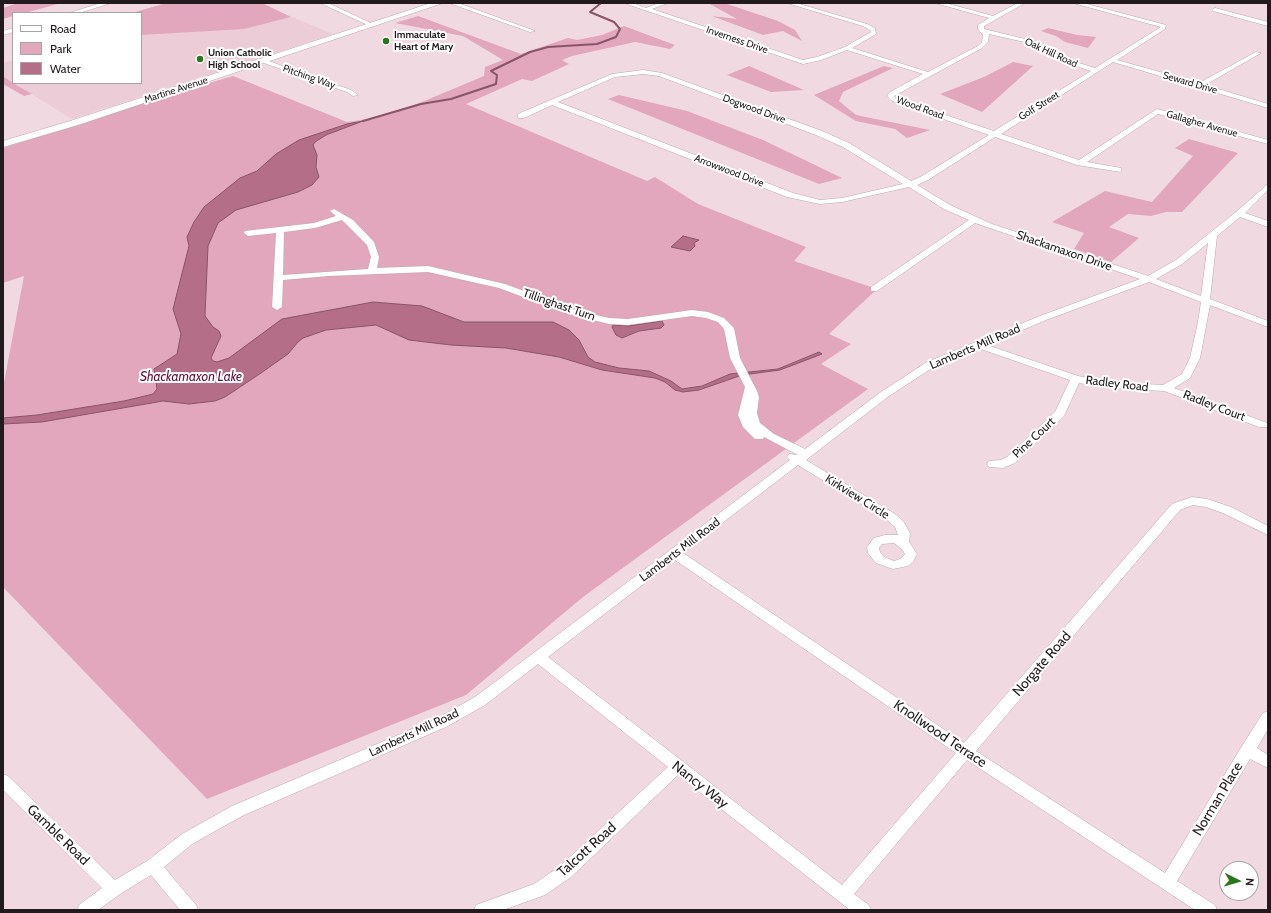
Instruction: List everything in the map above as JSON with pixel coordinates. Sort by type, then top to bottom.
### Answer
[{"type":"main road","name":"Martine Avenue","points":[[3,144],[74,124],[439,3]]},
{"type":"street","points":[[76,12],[108,3]]},
{"type":"street","points":[[323,3],[372,25]]},
{"type":"street","points":[[452,3],[532,31]]},
{"type":"street","name":"Inverness Drive","points":[[627,3],[803,62],[819,60],[873,35],[874,31],[865,26],[790,3]]},
{"type":"street","points":[[648,9],[665,3]]},
{"type":"street","points":[[938,3],[994,18]]},
{"type":"street","name":"Wood Road","points":[[1022,3],[981,25],[981,29],[986,35],[985,42],[980,47],[892,93],[890,96],[894,100],[1080,162],[1118,170]]},
{"type":"street","name":"Golf Street","points":[[912,184],[925,178],[1164,26],[1076,3]]},
{"type":"street","points":[[1215,10],[1268,24]]},
{"type":"street","name":"Oak Hill Road","points":[[983,31],[1031,42],[1046,48],[1064,60],[1096,70]]},
{"type":"street","points":[[847,48],[929,74]]},
{"type":"street","points":[[1198,86],[1258,53]]},
{"type":"street","name":"Seward Drive","points":[[1112,60],[1268,106]]},
{"type":"street","name":"Pitching Way","points":[[263,61],[349,91],[355,95]]},
{"type":"street","name":"Dogwood Drive","points":[[521,116],[614,75],[643,72],[655,73],[832,138],[912,184],[947,208],[974,220]]},
{"type":"street","name":"Arrowwood Drive","points":[[551,102],[800,198],[820,202],[831,202],[912,184]]},
{"type":"street","name":"Gallagher Avenue","points":[[1080,162],[1157,111],[1268,142]]},
{"type":"street","name":"Lamberts Mill Road","points":[[85,910],[114,889],[153,866],[187,838],[237,811],[443,722],[480,701],[885,394],[926,367],[1043,318],[1149,279],[1179,262],[1239,214],[1268,186]]},
{"type":"street","points":[[334,211],[343,217],[371,244],[374,258],[372,271]]},
{"type":"street","points":[[1239,214],[1268,224]]},
{"type":"street","points":[[248,233],[315,225],[343,217]]},
{"type":"street","points":[[874,289],[974,220]]},
{"type":"street","name":"Shackamaxon Drive","points":[[974,220],[1149,279],[1268,324]]},
{"type":"street","points":[[278,307],[280,230]]},
{"type":"street","name":"Radley Road","points":[[978,345],[1076,379],[1110,385],[1165,388],[1186,376],[1195,358],[1206,300],[1213,234]]},
{"type":"street","name":"Tillinghast Turn","points":[[279,278],[328,273],[434,270],[502,286],[572,312],[609,321],[628,322],[692,313],[708,315],[722,320],[729,328],[735,358],[750,386],[743,415],[748,427],[760,438],[802,457]]},
{"type":"street","name":"Pine Court","points":[[993,464],[1003,464],[1011,460],[1060,414],[1076,379]]},
{"type":"street","name":"Radley Court","points":[[1165,388],[1262,425]]},
{"type":"street","name":"Kirkview Circle","points":[[802,457],[891,517],[899,524],[904,533],[903,542]]},
{"type":"street","name":"Norgate Road","points":[[843,895],[1176,507],[1192,502],[1207,503],[1227,510],[1268,530]]},
{"type":"street","name":"Knollwood Terrace","points":[[675,554],[966,752],[1209,910]]},
{"type":"street","name":"Nancy Way","points":[[539,657],[677,767],[864,910]]},
{"type":"street","name":"Norman Place","points":[[1168,882],[1268,717]]},
{"type":"street","points":[[1247,750],[1268,762]]},
{"type":"street","name":"Talcott Road","points":[[482,910],[506,906],[539,890],[565,872],[677,767]]},
{"type":"street","name":"Gamble Road","points":[[3,780],[114,889]]},
{"type":"street","points":[[153,866],[190,910]]},
{"type":"shaded area","name":"Union Catholic High School","points":[[258,3],[333,34],[72,119],[16,84],[142,84],[142,21]]},
{"type":"shaded area","points":[[12,60],[12,81],[3,76],[3,63]]},
{"type":"green space","points":[[18,3],[61,3],[29,12],[12,12],[12,16],[3,19],[3,8]]},
{"type":"green space","points":[[166,3],[262,3],[291,17],[244,29],[142,35],[142,12],[135,12]]},
{"type":"green space","points":[[724,3],[778,21],[795,30],[802,41],[783,31],[763,35],[712,16],[737,19],[710,4]]},
{"type":"green space","points":[[418,16],[521,54],[568,38],[577,40],[602,35],[624,26],[675,45],[670,49],[635,42],[572,56],[562,60],[569,64],[532,81],[522,79],[466,104],[647,181],[655,177],[698,204],[806,247],[794,261],[877,289],[829,334],[851,344],[821,364],[868,389],[583,597],[466,695],[207,799],[3,587],[3,388],[24,276],[3,283],[3,148],[151,100],[233,76],[347,122],[375,118],[422,102],[484,76],[485,67],[503,60],[463,36],[395,23]]},
{"type":"green space","points":[[1048,28],[1077,35],[1096,37],[1088,48],[1065,42],[1056,36],[1041,31]]},
{"type":"green space","points":[[1013,62],[1033,66],[982,112],[940,94],[984,77]]},
{"type":"green space","points":[[749,66],[804,90],[771,92],[727,75]]},
{"type":"green space","points":[[884,66],[893,68],[843,92],[839,101],[856,115],[930,130],[907,138],[895,129],[856,121],[814,95]]},
{"type":"green space","points":[[3,76],[12,82],[12,84],[15,84],[32,94],[24,96],[3,84]]},
{"type":"green space","points":[[619,95],[687,111],[763,140],[842,178],[819,184],[608,99]]},
{"type":"green space","points":[[1189,139],[1238,153],[1182,212],[1166,212],[1151,216],[1128,214],[1109,227],[1139,238],[1111,262],[1074,249],[1084,233],[1052,222],[1105,191],[1152,202],[1193,156],[1175,148]]},
{"type":"water","name":"Shackamaxon Lake","points":[[363,121],[326,135],[315,142],[313,145],[317,155],[316,167],[319,177],[312,185],[298,192],[236,210],[218,223],[208,246],[205,316],[213,327],[219,331],[221,336],[211,358],[213,361],[217,362],[229,358],[282,319],[373,302],[422,306],[464,322],[553,322],[569,330],[579,340],[588,357],[595,362],[619,368],[649,371],[671,381],[682,389],[702,386],[730,374],[778,369],[819,352],[822,354],[780,370],[742,375],[699,390],[683,392],[675,390],[665,382],[655,378],[602,370],[559,357],[506,348],[451,345],[409,340],[376,325],[326,330],[303,338],[288,354],[225,397],[215,401],[189,404],[163,401],[42,422],[3,424],[3,418],[37,415],[124,401],[153,394],[157,389],[154,369],[177,354],[181,334],[173,309],[189,246],[187,237],[194,222],[204,207],[240,178],[257,171],[276,154],[299,140],[347,124]]},
{"type":"water","points":[[683,236],[699,240],[694,243],[695,246],[690,251],[671,247]]},
{"type":"water","points":[[662,321],[664,325],[661,328],[639,331],[622,338],[616,335],[612,327],[613,325],[628,326]]},
{"type":"waterway","points":[[363,121],[421,104],[451,99],[496,84],[497,75],[491,71],[530,52],[548,47],[597,44],[616,37],[620,29],[614,22],[590,12],[601,3]]},
{"type":"place","name":"Immaculate Heart of Mary","points":[[386,41]]},
{"type":"place","name":"Union Catholic High School","points":[[200,59]]}]
